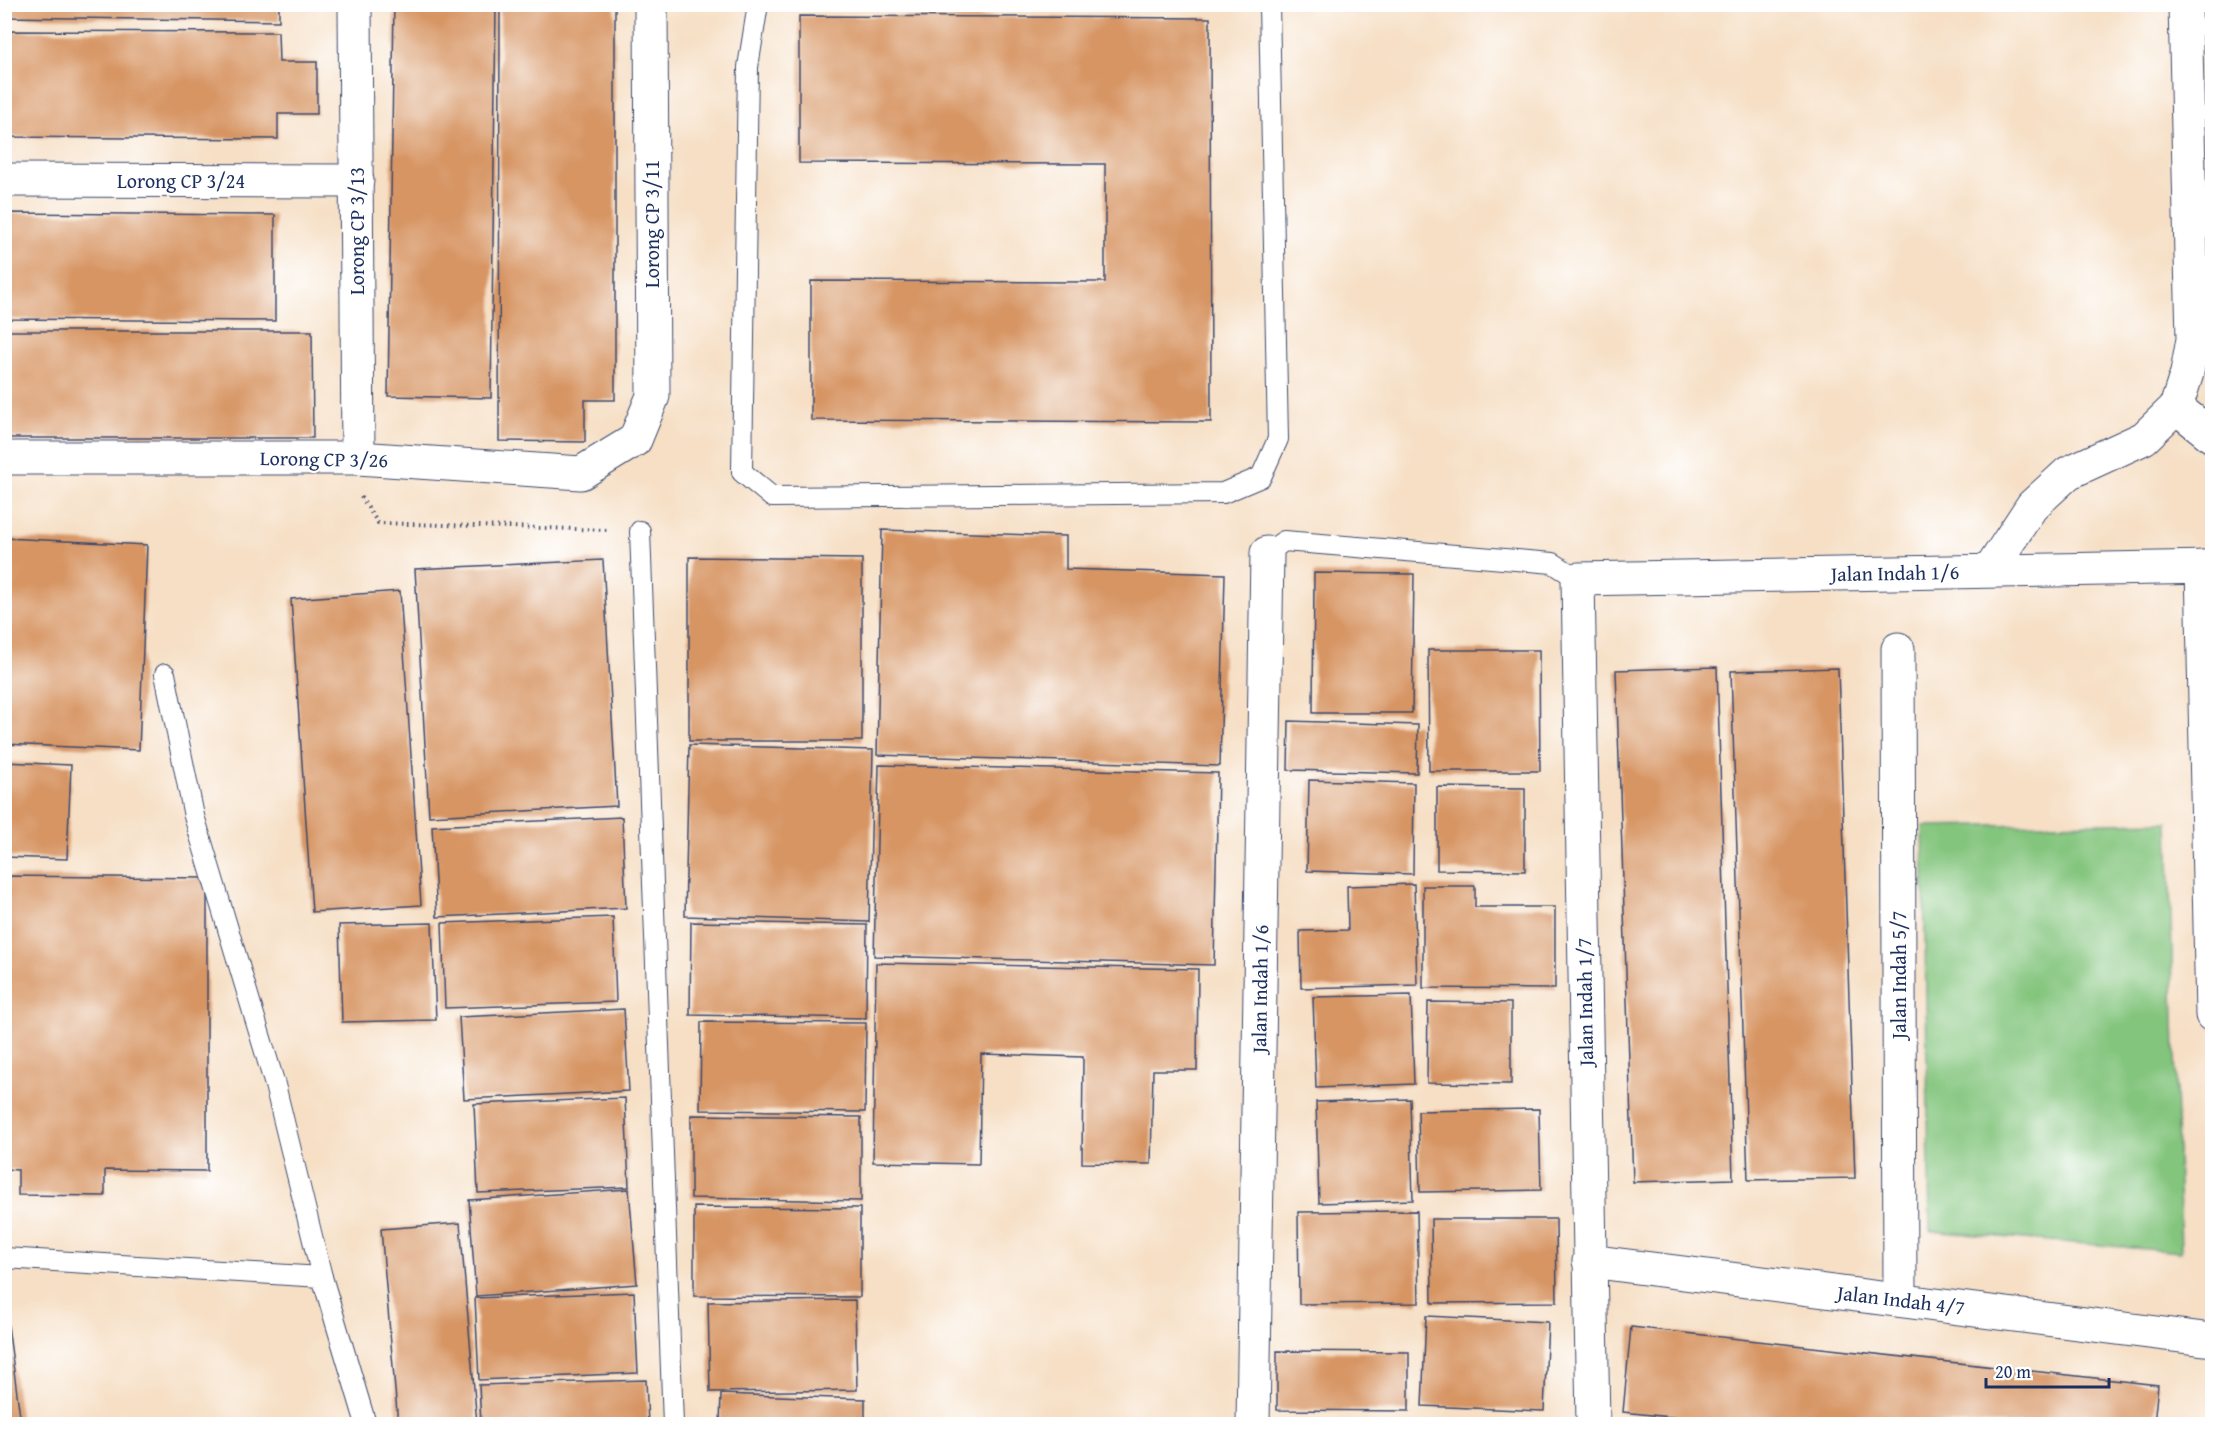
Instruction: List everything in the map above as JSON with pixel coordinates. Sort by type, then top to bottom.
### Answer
[{"type":"street","name":"Lorong CP 3/13","points":[[356,4],[358,458]]},
{"type":"street","name":"Lorong CP 3/11","points":[[635,440],[653,396],[651,4]]},
{"type":"street","points":[[1990,570],[2032,506],[2068,473],[2144,438],[2175,407],[2187,373],[2193,339],[2200,127],[2185,4]]},
{"type":"street","name":"Lorong CP 3/24","points":[[4,180],[357,181]]},
{"type":"street","points":[[2175,407],[2212,436]]},
{"type":"street","name":"Lorong CP 3/26","points":[[4,458],[358,458],[581,473],[635,440]]},
{"type":"street","name":"Jalan Indah 1/6","points":[[1253,1425],[1267,553]]},
{"type":"street","points":[[2207,567],[2212,1015]]},
{"type":"street","name":"Jalan Indah 1/6","points":[[1578,579],[2207,567]]},
{"type":"street","name":"Jalan Indah 1/7","points":[[1578,579],[1593,1425]]},
{"type":"street","name":"Jalan Indah 5/7","points":[[1898,649],[1900,1300]]},
{"type":"street","name":"Jalan Indah 4/7","points":[[1589,1261],[2212,1340]]},
{"type":"lane","points":[[758,4],[747,67],[742,472],[772,497],[1223,493],[1261,477],[1278,439],[1269,4]]},
{"type":"lane","points":[[640,531],[673,1425]]},
{"type":"lane","points":[[1267,553],[1284,541],[1553,563],[1578,579]]},
{"type":"lane","points":[[165,674],[194,816],[274,1084],[322,1277],[366,1425]]},
{"type":"lane","points":[[4,1258],[322,1277]]},
{"type":"path","points":[[358,458],[361,497],[378,523],[640,531]]},
{"type":"green space","points":[[2168,822],[2181,1252],[1930,1231],[1923,826]]},
{"type":"building","points":[[4,4],[279,4],[279,21],[4,17]]},
{"type":"building","points":[[394,4],[496,4],[491,398],[388,396]]},
{"type":"building","points":[[500,4],[615,4],[615,400],[585,400],[585,442],[499,441]]},
{"type":"building","points":[[799,16],[1210,18],[1211,422],[811,420],[811,281],[1105,282],[1105,164],[799,163]]},
{"type":"building","points":[[4,31],[278,32],[279,62],[317,62],[317,114],[278,114],[278,139],[4,137]]},
{"type":"building","points":[[4,213],[275,215],[275,321],[4,319]]},
{"type":"building","points":[[4,331],[312,331],[313,438],[4,438]]},
{"type":"building","points":[[882,530],[1066,536],[1066,569],[1225,574],[1220,766],[877,755]]},
{"type":"building","points":[[4,538],[147,545],[139,750],[4,744]]},
{"type":"building","points":[[689,557],[862,559],[862,741],[689,741]]},
{"type":"building","points":[[603,560],[617,806],[429,816],[415,569]]},
{"type":"building","points":[[1314,573],[1414,574],[1412,713],[1313,713]]},
{"type":"building","points":[[400,591],[421,905],[312,912],[291,599]]},
{"type":"building","points":[[1428,650],[1539,650],[1540,771],[1429,771]]},
{"type":"building","points":[[1717,667],[1733,1179],[1633,1182],[1616,670]]},
{"type":"building","points":[[1838,668],[1855,1178],[1748,1180],[1731,671]]},
{"type":"building","points":[[1289,721],[1418,725],[1417,773],[1288,770]]},
{"type":"building","points":[[689,745],[873,750],[869,922],[685,916]]},
{"type":"building","points":[[4,762],[71,765],[67,859],[4,857]]},
{"type":"building","points":[[879,765],[1218,773],[1214,965],[874,956]]},
{"type":"building","points":[[1309,780],[1414,783],[1413,874],[1307,871]]},
{"type":"building","points":[[1437,787],[1525,788],[1525,871],[1437,870]]},
{"type":"building","points":[[622,817],[626,908],[437,917],[432,826]]},
{"type":"building","points":[[4,876],[207,878],[207,1171],[105,1170],[105,1196],[18,1195],[18,1170],[4,1169]]},
{"type":"building","points":[[1414,884],[1417,985],[1301,988],[1300,931],[1348,930],[1347,886]]},
{"type":"building","points":[[1423,886],[1475,886],[1475,907],[1555,907],[1555,989],[1423,988]]},
{"type":"building","points":[[613,917],[616,1002],[445,1008],[442,923]]},
{"type":"building","points":[[691,922],[867,925],[866,1018],[690,1015]]},
{"type":"building","points":[[432,923],[436,1020],[342,1022],[339,925]]},
{"type":"building","points":[[876,963],[1198,969],[1197,1070],[1153,1070],[1151,1164],[1082,1163],[1083,1057],[981,1054],[979,1164],[873,1162]]},
{"type":"building","points":[[1411,995],[1414,1084],[1316,1088],[1313,997]]},
{"type":"building","points":[[1428,1002],[1511,1003],[1511,1084],[1427,1083]]},
{"type":"building","points":[[624,1009],[629,1091],[464,1099],[459,1017]]},
{"type":"building","points":[[701,1022],[866,1023],[865,1112],[700,1110]]},
{"type":"building","points":[[625,1098],[629,1187],[478,1193],[474,1104]]},
{"type":"building","points":[[1410,1099],[1413,1200],[1319,1203],[1316,1102]]},
{"type":"building","points":[[1539,1109],[1541,1190],[1420,1192],[1418,1111]]},
{"type":"building","points":[[691,1115],[861,1117],[861,1201],[691,1198]]},
{"type":"building","points":[[629,1189],[637,1284],[476,1296],[469,1200]]},
{"type":"building","points":[[694,1207],[860,1208],[860,1297],[694,1296]]},
{"type":"building","points":[[1417,1211],[1419,1303],[1299,1304],[1298,1212]]},
{"type":"building","points":[[1431,1219],[1556,1219],[1557,1302],[1432,1303]]},
{"type":"building","points":[[460,1223],[477,1424],[398,1424],[381,1229]]},
{"type":"building","points":[[634,1292],[638,1373],[479,1380],[475,1298]]},
{"type":"building","points":[[855,1300],[857,1390],[710,1392],[708,1302]]},
{"type":"building","points":[[4,1310],[6,1310],[21,1424],[4,1424]]},
{"type":"building","points":[[1426,1316],[1548,1322],[1544,1411],[1422,1406]]},
{"type":"building","points":[[1631,1327],[2158,1385],[2154,1424],[1737,1424],[1623,1412]]},
{"type":"building","points":[[1277,1351],[1409,1352],[1409,1411],[1277,1410]]},
{"type":"building","points":[[646,1380],[648,1424],[481,1424],[479,1385]]},
{"type":"building","points":[[721,1394],[865,1399],[865,1424],[720,1424]]}]
